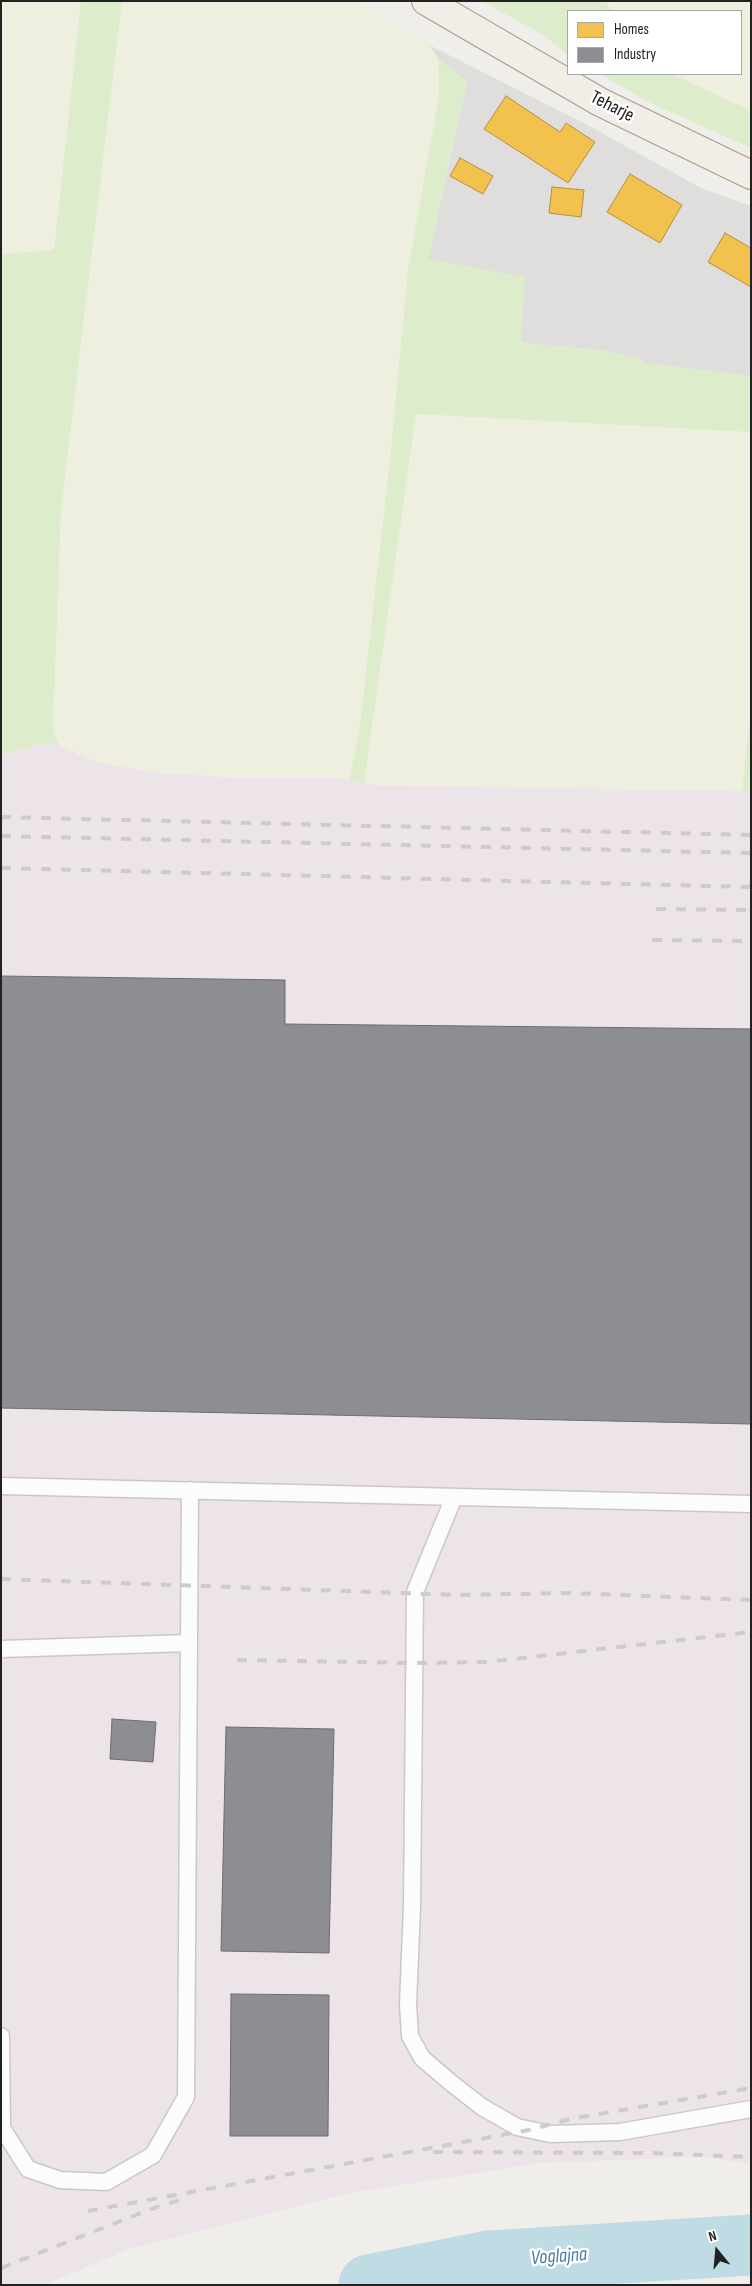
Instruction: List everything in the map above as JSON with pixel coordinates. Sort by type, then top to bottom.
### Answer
[{"type":"main road","name":"Teharje","points":[[426,1],[600,102],[751,175]]},
{"type":"lane","points":[[1,1486],[751,1504]]},
{"type":"lane","points":[[1,2036],[2,2128],[28,2169],[60,2180],[106,2182],[153,2155],[186,2097],[190,1490]]},
{"type":"lane","points":[[454,1497],[415,1592],[412,1907],[408,2004],[410,2036],[422,2058],[482,2107],[516,2127],[550,2134],[620,2132],[751,2109]]},
{"type":"lane","points":[[1,1649],[189,1643]]},
{"type":"shaded area","points":[[429,45],[582,122],[701,188],[751,206],[751,376],[646,363],[639,358],[598,350],[521,343],[428,260],[467,82],[438,58]]},
{"type":"shaded area","points":[[58,744],[93,761],[152,772],[241,778],[340,778],[374,785],[751,791],[751,2164],[703,2157],[540,2163],[345,2194],[127,2250],[44,2285],[1,2285],[1,755],[35,745]]},
{"type":"green space","points":[[1,1],[81,1],[53,250],[1,254]]},
{"type":"green space","points":[[81,1],[122,1],[61,510],[53,727],[58,744],[35,745],[1,755],[1,254],[54,250]]},
{"type":"green space","points":[[122,1],[360,1],[429,45],[438,58],[439,96],[408,270],[390,460],[359,733],[349,780],[340,778],[241,778],[152,772],[93,761],[58,744],[53,727],[61,510]]},
{"type":"green space","points":[[482,1],[606,1],[610,10],[567,10],[567,54],[543,35]]},
{"type":"green space","points":[[606,1],[751,1],[751,111],[674,75],[742,75],[742,10],[610,10]]},
{"type":"green space","points":[[438,58],[467,82],[428,259],[525,277],[521,343],[598,350],[639,358],[646,363],[751,376],[751,432],[416,414],[364,783],[349,780],[359,733],[390,460],[408,270],[439,96]]},
{"type":"green space","points":[[602,75],[674,75],[751,111],[751,148],[650,103]]},
{"type":"green space","points":[[416,414],[751,432],[751,709],[742,791],[374,785],[364,783]]},
{"type":"green space","points":[[751,709],[751,791],[742,791]]},
{"type":"building: Homes","points":[[506,96],[560,132],[566,123],[595,142],[568,183],[484,129]]},
{"type":"building: Homes","points":[[460,158],[493,176],[483,194],[450,176]]},
{"type":"building: Homes","points":[[630,174],[682,205],[660,243],[607,212]]},
{"type":"building: Homes","points":[[552,187],[584,190],[581,217],[549,213]]},
{"type":"building: Homes","points":[[725,233],[751,248],[751,287],[708,262]]},
{"type":"building: Industry","points":[[1,976],[285,980],[285,1024],[751,1029],[751,1424],[1,1408]]},
{"type":"building: Industry","points":[[112,1719],[156,1722],[153,1762],[110,1759]]},
{"type":"building: Industry","points":[[226,1727],[334,1729],[329,1953],[221,1951]]},
{"type":"building: Industry","points":[[231,1994],[329,1995],[328,2136],[230,2136]]},
{"type":"waterway","name":"Voglajna","points":[[369,2285],[489,2261],[751,2245]]},
{"type":"railway","points":[[1,817],[751,835]]},
{"type":"railway","points":[[1,836],[751,853]]},
{"type":"railway","points":[[1,868],[751,887]]},
{"type":"railway","points":[[656,909],[751,910]]},
{"type":"railway","points":[[652,940],[751,941]]},
{"type":"railway","points":[[1,1579],[460,1595],[570,1593],[751,1600]]},
{"type":"railway","points":[[237,1660],[414,1663],[487,1662],[751,1632]]},
{"type":"railway","points":[[88,2211],[529,2130],[570,2119],[751,2088]]},
{"type":"railway","points":[[433,2152],[650,2153],[751,2157]]},
{"type":"railway","points":[[1,2268],[151,2209],[186,2198]]}]
